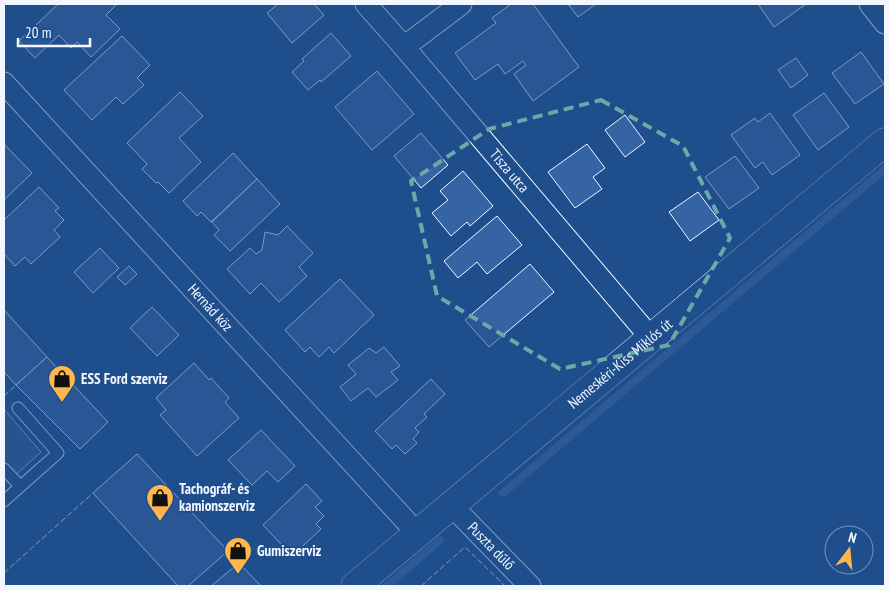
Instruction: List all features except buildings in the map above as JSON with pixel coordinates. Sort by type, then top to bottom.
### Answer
[{"type":"street","name":"Tisza utca","points":[[366,4],[404,46],[651,338]]},
{"type":"street","points":[[404,46],[461,4]]},
{"type":"street","points":[[870,4],[885,23]]},
{"type":"street","name":"Hernád köz","points":[[4,83],[417,533]]},
{"type":"street","name":"Nemeskéri-Kiss Miklós út","points":[[355,586],[885,142]]},
{"type":"street","name":"Puszta dűlő","points":[[452,506],[530,586]]},
{"type":"lane","points":[[4,501],[58,452],[18,408]]},
{"type":"lane","points":[[4,468],[20,486]]},
{"type":"highlighted area","points":[[601,100],[683,146],[730,238],[669,345],[560,369],[437,296],[411,181],[489,129]]},
{"type":"shaded area","points":[[4,409],[41,452],[12,478],[4,469]]},
{"type":"waterway","points":[[503,493],[885,169]]},
{"type":"waterway","points":[[387,586],[440,540]]},
{"type":"fence","points":[[4,396],[16,385]]},
{"type":"fence","points":[[4,573],[94,492]]},
{"type":"fence","points":[[421,586],[465,547],[505,586]]},
{"type":"place","name":"ESS Ford szerviz","points":[[62,403]]},
{"type":"place","name":"Tachográf- és kamionszerviz","points":[[160,522]]},
{"type":"place","name":"Gumiszerviz","points":[[238,575]]}]
